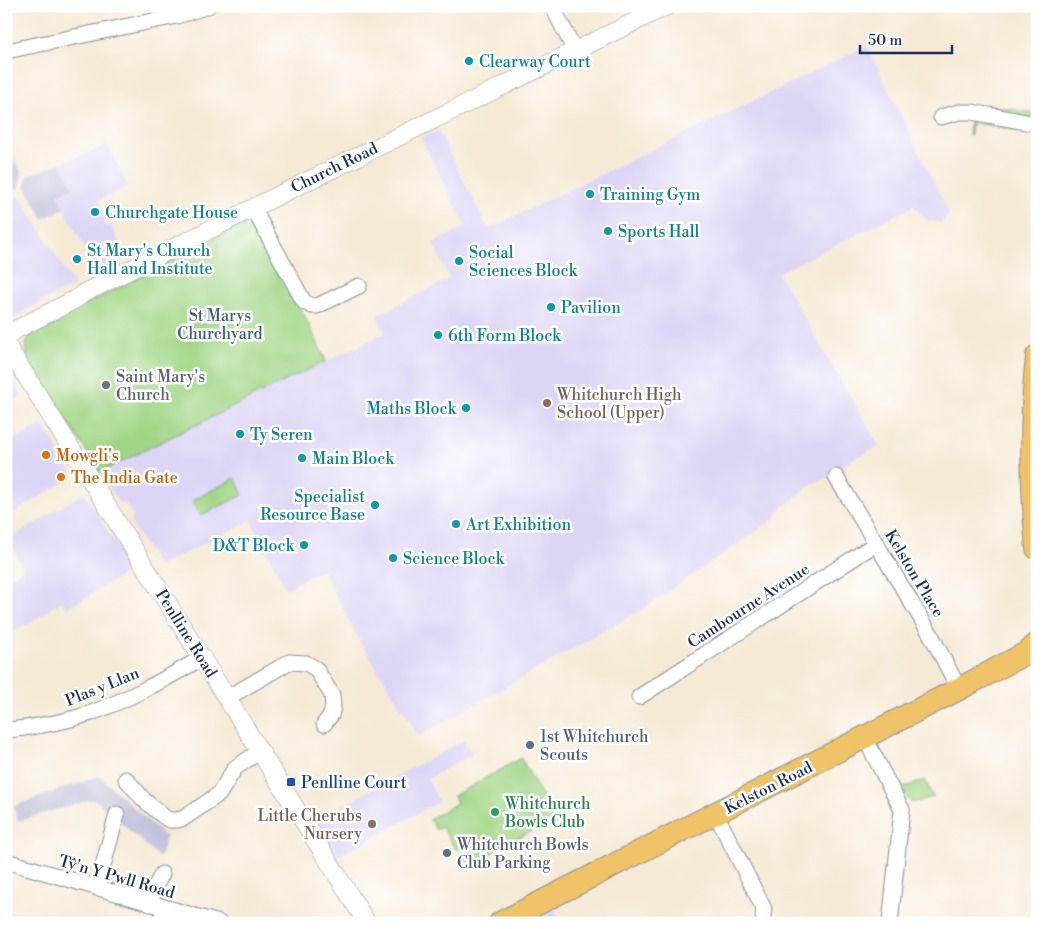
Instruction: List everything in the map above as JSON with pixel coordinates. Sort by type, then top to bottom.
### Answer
[{"type":"main road","points":[[1037,356],[1031,469],[1037,548]]},
{"type":"main road","name":"Kelston Road","points":[[500,923],[959,690],[1036,648]]},
{"type":"street","points":[[6,51],[171,18],[208,6]]},
{"type":"street","points":[[552,6],[574,51]]},
{"type":"street","name":"Church Road","points":[[6,336],[82,294],[253,208],[667,6]]},
{"type":"street","points":[[941,117],[959,112],[972,112],[1037,124]]},
{"type":"street","points":[[253,208],[304,302],[317,306],[359,286]]},
{"type":"street","name":"Penlline Road","points":[[6,344],[367,923]]},
{"type":"street","name":"Kelston Place","points":[[836,477],[931,634],[959,690]]},
{"type":"street","name":"Cambourne Avenue","points":[[639,697],[877,543]]},
{"type":"street","name":"Plas y Llan","points":[[8,730],[61,721],[108,706],[202,658]]},
{"type":"street","points":[[227,698],[289,662],[301,661],[312,665],[321,675],[332,696],[333,707],[331,715],[324,724]]},
{"type":"street","points":[[865,738],[902,810],[890,923]]},
{"type":"street","points":[[126,779],[144,800],[162,816],[169,820],[177,820],[184,818],[219,794],[235,768],[260,751]]},
{"type":"street","points":[[97,888],[117,814]]},
{"type":"street","points":[[716,814],[764,909],[763,917]]},
{"type":"street","name":"Tŷ'n Y Pwll Road","points":[[6,861],[97,888],[158,912],[219,923]]},
{"type":"street","points":[[158,912],[156,885],[162,874]]},
{"type":"shaded area","name":"Whitchurch High School (Upper)","points":[[867,46],[949,213],[942,223],[926,220],[914,206],[778,273],[879,446],[851,460],[825,479],[812,484],[781,509],[774,519],[641,610],[419,736],[357,636],[322,569],[286,589],[251,521],[158,566],[131,523],[133,516],[125,503],[118,502],[100,472],[385,333],[377,315],[450,279],[433,243],[466,227],[421,138],[438,130],[488,229]]},
{"type":"shaded area","points":[[6,143],[17,163],[6,169]]},
{"type":"shaded area","points":[[107,145],[128,186],[100,200],[101,203],[98,204],[106,220],[104,221],[107,227],[111,225],[127,258],[98,273],[57,195],[73,187],[61,163]]},
{"type":"shaded area","points":[[17,163],[22,174],[18,188],[6,194],[6,169]]},
{"type":"shaded area","points":[[61,163],[73,187],[58,195],[64,208],[43,219],[26,187],[27,176]]},
{"type":"shaded area","points":[[20,196],[74,285],[13,317],[9,316],[6,312],[6,203]]},
{"type":"shaded area","points":[[6,367],[23,395],[6,405]]},
{"type":"shaded area","points":[[42,424],[74,476],[9,516],[6,512],[6,445]]},
{"type":"shaded area","points":[[84,493],[132,569],[67,609],[62,601],[35,620],[6,636],[6,580],[24,569],[8,540]]},
{"type":"shaded area","points":[[464,740],[472,754],[427,779],[439,802],[338,856],[315,820]]},
{"type":"shaded area","points":[[99,776],[166,837],[160,858],[96,800],[90,800],[18,821],[14,806]]},
{"type":"shaded area","points":[[554,908],[562,923],[525,923]]},
{"type":"green space","points":[[985,104],[1037,114],[1037,120],[988,110]]},
{"type":"green space","points":[[970,119],[1037,129],[1037,135],[972,122],[971,135],[969,136]]},
{"type":"green space","name":"St Marys Churchyard","points":[[254,219],[326,361],[100,472],[30,363],[26,345],[30,336],[37,329]]},
{"type":"green space","points":[[235,478],[243,495],[201,515],[192,501]]},
{"type":"green space","name":"Whitchurch Bowls Club","points":[[521,758],[554,818],[470,865],[460,848],[456,850],[442,827],[436,830],[430,819],[457,803],[454,796]]},
{"type":"green space","points":[[925,780],[933,797],[910,802],[902,788]]},
{"type":"place","name":"Clearway Court","points":[[469,61]]},
{"type":"place","name":"Training Gym","points":[[590,194]]},
{"type":"place","name":"Churchgate House","points":[[95,212]]},
{"type":"place","name":"Sports Hall","points":[[608,231]]},
{"type":"place","name":"St Mary's Church Hall and Institute","points":[[77,259]]},
{"type":"place","name":"Social Sciences Block","points":[[459,261]]},
{"type":"place","name":"Pavilion","points":[[551,307]]},
{"type":"place","name":"6th Form Block","points":[[438,335]]},
{"type":"place","name":"Saint Mary's Church","points":[[106,385]]},
{"type":"place","name":"Whitchurch High School (Upper)","points":[[547,403]]},
{"type":"place","name":"Maths Block","points":[[466,408]]},
{"type":"place","name":"Ty Seren","points":[[240,434]]},
{"type":"place","name":"Mowgli's","points":[[46,455]]},
{"type":"place","name":"Main Block","points":[[302,458]]},
{"type":"place","name":"The India Gate","points":[[61,477]]},
{"type":"place","name":"Specialist Resource Base","points":[[375,505]]},
{"type":"place","name":"Art Exhibition","points":[[456,524]]},
{"type":"place","name":"D&T Block","points":[[304,545]]},
{"type":"place","name":"Science Block","points":[[393,558]]},
{"type":"place","name":"1st Whitchurch Scouts","points":[[530,745]]},
{"type":"place","name":"Penlline Court","points":[[291,782]]},
{"type":"place","name":"Whitchurch Bowls Club","points":[[495,812]]},
{"type":"place","name":"Little Cherubs Nursery","points":[[372,824]]},
{"type":"place","name":"Whitchurch Bowls Club Parking","points":[[447,853]]}]
